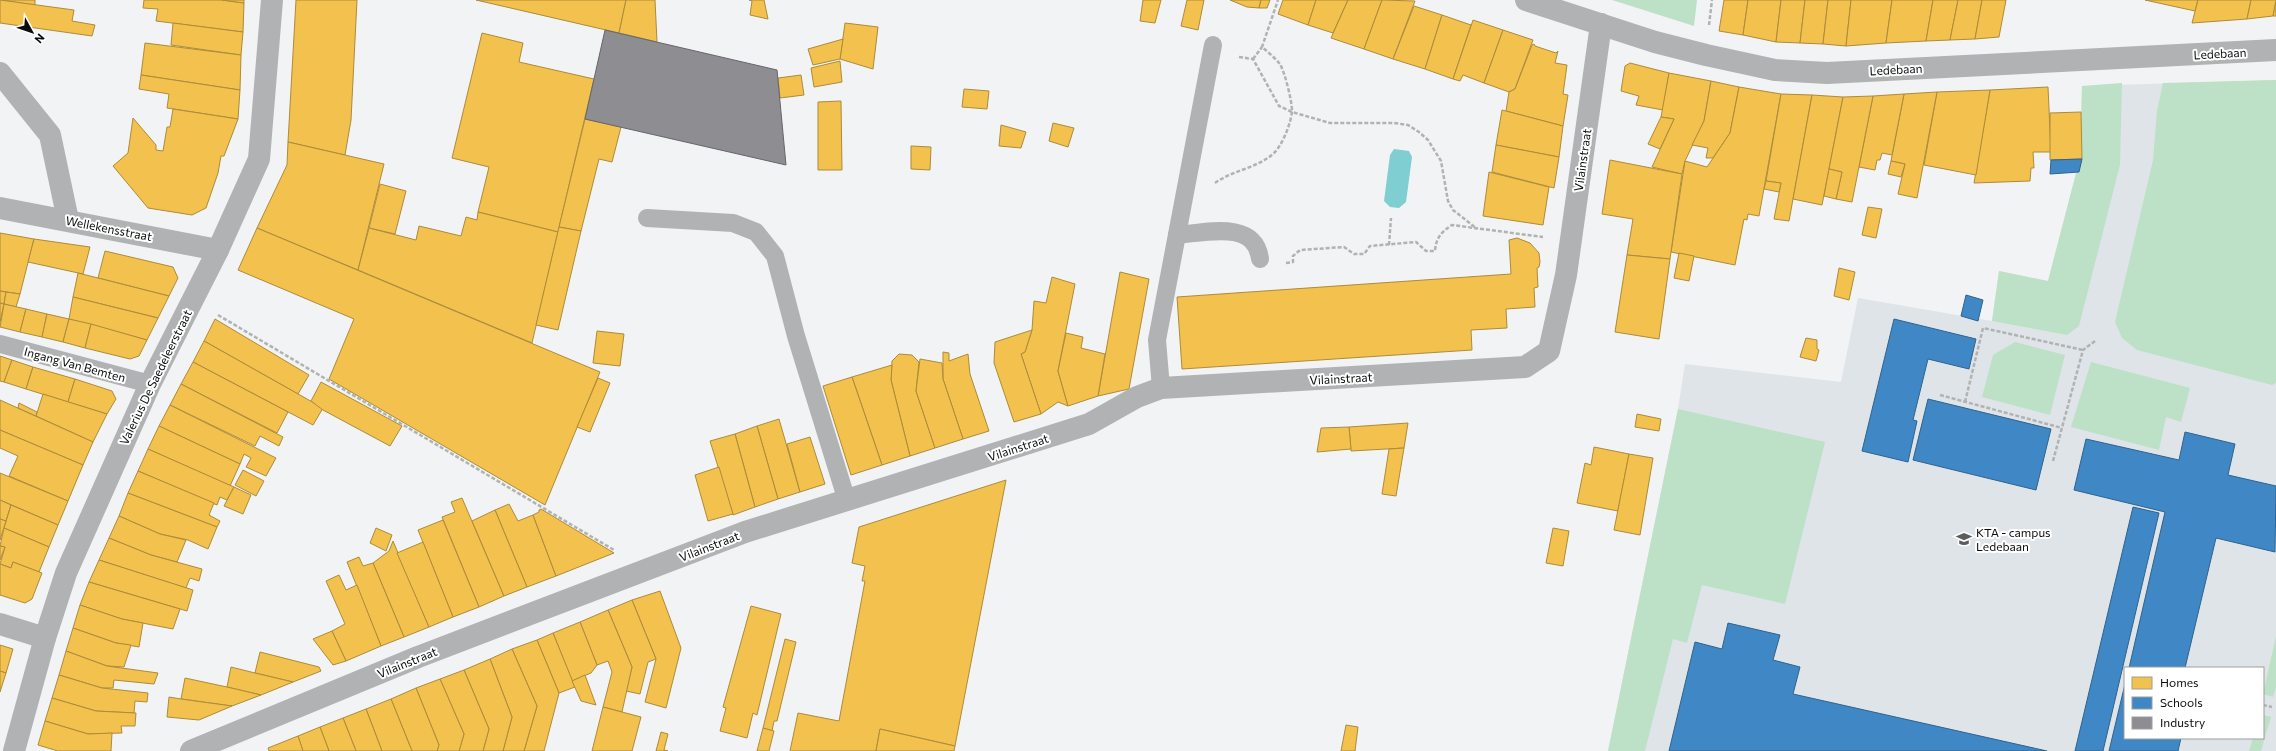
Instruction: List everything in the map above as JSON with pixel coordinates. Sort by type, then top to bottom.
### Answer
[{"type":"street","name":"Valerius De Saedeleerstraat","points":[[14,751],[45,638],[69,566],[150,384],[218,250],[259,159],[272,0]]},
{"type":"street","name":"Ledebaan","points":[[1526,0],[1656,42],[1714,57],[1775,70],[1827,73],[2276,50]]},
{"type":"street","name":"Vilainstraat","points":[[191,751],[418,657],[745,532],[1089,424],[1137,397],[1161,388],[1525,367],[1550,351],[1566,275],[1601,24]]},
{"type":"street","points":[[0,73],[50,135],[68,220]]},
{"type":"street","name":"Wellekensstraat","points":[[0,208],[218,250]]},
{"type":"street","points":[[0,624],[45,638]]},
{"type":"lane","points":[[1161,388],[1157,340],[1212,49]]},
{"type":"lane","points":[[647,218],[733,223],[756,232],[775,256],[796,336],[847,501]]},
{"type":"lane","points":[[1176,235],[1233,231],[1245,235],[1254,242],[1259,249],[1260,259]]},
{"type":"lane","name":"Ingang Van Bemten","points":[[0,344],[150,384]]},
{"type":"path","points":[[1253,59],[1262,47],[1278,0]]},
{"type":"path","points":[[1210,187],[1225,175],[1262,162],[1274,152],[1282,141],[1292,112],[1285,76],[1279,64],[1262,47]]},
{"type":"path","points":[[1212,49],[1253,59],[1279,106],[1292,112],[1330,123],[1394,123],[1408,125],[1419,132],[1428,140],[1441,161],[1448,201],[1453,210],[1476,228]]},
{"type":"path","points":[[1389,245],[1391,218]]},
{"type":"path","points":[[1278,263],[1293,262],[1293,256],[1300,250],[1344,247],[1354,254],[1364,254],[1370,246],[1416,242],[1426,251],[1435,251],[1436,241],[1443,231],[1452,225],[1571,241]]},
{"type":"path","points":[[192,300],[647,569]]},
{"type":"path","points":[[1965,402],[1983,328],[2083,350]]},
{"type":"path","points":[[2053,461],[2083,350],[2096,341]]},
{"type":"path","points":[[1940,395],[2062,428]]},
{"type":"path","points":[[2264,705],[2272,708]]},
{"type":"shaded area","name":"KTA - campus Ledebaan","points":[[2276,80],[2276,751],[1608,751],[1678,409],[1685,364],[1841,382],[1858,298],[1992,321],[1999,271],[2048,281],[2080,158],[2082,86]]},
{"type":"green space","points":[[1612,0],[1697,0],[1694,26]]},
{"type":"green space","points":[[2276,80],[2276,383],[2272,385],[2137,350],[2122,338],[2115,322],[2153,160],[2157,111],[2163,83]]},
{"type":"green space","points":[[2122,83],[2120,165],[2079,326],[2067,335],[1992,321],[1999,271],[2048,281],[2080,158],[2082,86]]},
{"type":"green space","points":[[2015,342],[2065,355],[2050,415],[1982,397],[1993,355]]},
{"type":"green space","points":[[2091,362],[2190,388],[2181,422],[2166,417],[2159,450],[2071,427]]},
{"type":"green space","points":[[1678,409],[1825,442],[1785,604],[1702,585],[1687,643],[1673,639],[1645,751],[1608,751]]},
{"type":"green space","points":[[2276,636],[2276,687],[2273,697],[2264,694]]},
{"type":"green space","points":[[2264,715],[2271,717],[2261,751],[2249,751],[2253,739],[2264,739]]},
{"type":"water","points":[[1394,149],[1409,151],[1412,157],[1406,202],[1399,208],[1390,207],[1384,201],[1390,155]]},
{"type":"building: Homes","points":[[0,0],[35,0],[35,5]]},
{"type":"building: Homes","points":[[0,0],[74,10],[72,21],[95,25],[92,36],[0,23]]},
{"type":"building: Homes","points":[[144,0],[222,0],[244,3],[243,32],[156,21],[158,9],[143,8]]},
{"type":"building: Homes","points":[[222,0],[244,0],[244,3]]},
{"type":"building: Homes","points":[[296,0],[357,0],[351,120],[345,155],[288,142]]},
{"type":"building: Homes","points":[[476,0],[626,0],[619,33]]},
{"type":"building: Homes","points":[[626,0],[655,0],[657,42],[619,33]]},
{"type":"building: Homes","points":[[749,0],[764,0],[768,19],[750,15],[752,1]]},
{"type":"building: Homes","points":[[1143,0],[1161,0],[1155,23],[1140,21]]},
{"type":"building: Homes","points":[[1187,0],[1204,0],[1198,30],[1181,26]]},
{"type":"building: Homes","points":[[1230,0],[1261,0],[1259,8],[1247,7]]},
{"type":"building: Homes","points":[[1261,0],[1270,0],[1267,8],[1259,8]]},
{"type":"building: Homes","points":[[1283,0],[1316,0],[1308,25],[1278,14]]},
{"type":"building: Homes","points":[[1316,0],[1348,0],[1333,33],[1308,25]]},
{"type":"building: Homes","points":[[1348,0],[1382,0],[1364,49],[1331,38]]},
{"type":"building: Homes","points":[[1382,0],[1415,1],[1393,59],[1364,49]]},
{"type":"building: Homes","points":[[1724,0],[1748,0],[1743,35],[1719,31]]},
{"type":"building: Homes","points":[[1748,0],[1781,0],[1776,42],[1743,35]]},
{"type":"building: Homes","points":[[1781,0],[1805,0],[1800,43],[1776,42]]},
{"type":"building: Homes","points":[[1805,0],[1828,0],[1823,44],[1800,43]]},
{"type":"building: Homes","points":[[1828,0],[1851,0],[1846,46],[1823,44]]},
{"type":"building: Homes","points":[[1851,0],[1892,0],[1886,43],[1846,46]]},
{"type":"building: Homes","points":[[1892,0],[1933,0],[1926,41],[1886,43]]},
{"type":"building: Homes","points":[[1933,0],[1958,0],[1950,40],[1926,41]]},
{"type":"building: Homes","points":[[1958,0],[1982,0],[1975,39],[1950,40]]},
{"type":"building: Homes","points":[[1982,0],[2006,0],[1999,37],[1975,39]]},
{"type":"building: Homes","points":[[2145,0],[2198,0],[2195,11]]},
{"type":"building: Homes","points":[[2198,0],[2251,0],[2247,19],[2192,23]]},
{"type":"building: Homes","points":[[2251,0],[2276,0],[2273,16],[2247,19]]},
{"type":"building: Homes","points":[[2276,2],[2276,16],[2273,16]]},
{"type":"building: Homes","points":[[1414,6],[1442,15],[1425,69],[1393,59]]},
{"type":"building: Homes","points":[[1442,15],[1471,25],[1453,79],[1425,69]]},
{"type":"building: Homes","points":[[1473,20],[1503,30],[1484,83],[1463,75],[1460,81],[1453,79]]},
{"type":"building: Homes","points":[[173,23],[243,32],[241,55],[171,45]]},
{"type":"building: Homes","points":[[845,23],[878,27],[873,69],[840,59]]},
{"type":"building: Homes","points":[[1503,30],[1533,40],[1515,89],[1509,92],[1484,83]]},
{"type":"building: Homes","points":[[482,33],[523,43],[519,62],[594,79],[558,232],[478,212],[489,167],[452,158]]},
{"type":"building: Homes","points":[[843,39],[840,59],[813,65],[808,49]]},
{"type":"building: Homes","points":[[145,43],[241,55],[240,90],[141,75]]},
{"type":"building: Homes","points":[[1534,44],[1535,46],[1556,53],[1558,51],[1555,63],[1567,65],[1563,94],[1568,95],[1563,126],[1506,111],[1509,92],[1515,89],[1532,45]]},
{"type":"building: Homes","points":[[840,61],[842,82],[814,87],[811,68]]},
{"type":"building: Homes","points":[[1630,63],[1669,73],[1663,110],[1636,105],[1639,96],[1621,91],[1625,66]]},
{"type":"building: Homes","points":[[1669,73],[1711,81],[1704,121],[1685,161],[1682,174],[1652,167],[1674,119],[1661,117]]},
{"type":"building: Homes","points":[[141,75],[240,90],[238,119],[167,108],[169,94],[139,89]]},
{"type":"building: Homes","points":[[801,75],[804,95],[780,98],[778,78]]},
{"type":"building: Homes","points":[[1711,81],[1739,87],[1730,133],[1713,158],[1706,158],[1708,148],[1692,145],[1704,121]]},
{"type":"building: Homes","points":[[1739,87],[1781,94],[1759,216],[1748,214],[1747,220],[1744,219],[1735,265],[1671,252],[1685,161],[1707,167],[1730,133]]},
{"type":"building: Homes","points":[[2048,87],[2051,152],[2033,152],[2034,168],[2031,168],[2030,181],[1974,183],[1990,90]]},
{"type":"building: Homes","points":[[964,89],[989,91],[987,109],[962,107]]},
{"type":"building: Homes","points":[[1990,90],[1976,175],[1924,165],[1937,92]]},
{"type":"building: Homes","points":[[1937,92],[1917,198],[1898,194],[1905,164],[1891,161],[1904,94]]},
{"type":"building: Homes","points":[[1781,94],[1812,95],[1789,221],[1774,219],[1781,183],[1766,181]]},
{"type":"building: Homes","points":[[1904,94],[1892,155],[1882,153],[1880,160],[1877,160],[1875,170],[1859,167],[1873,96]]},
{"type":"building: Homes","points":[[1812,95],[1843,97],[1822,205],[1793,199]]},
{"type":"building: Homes","points":[[1873,96],[1852,202],[1836,199],[1842,172],[1829,169],[1843,97]]},
{"type":"building: Homes","points":[[841,101],[842,170],[818,170],[818,102]]},
{"type":"building: Homes","points":[[173,109],[238,119],[224,156],[221,156],[218,173],[206,208],[192,215],[148,208],[113,166],[128,153],[133,118],[156,145],[156,150],[163,151],[167,127],[170,127]]},
{"type":"building: Homes","points":[[1502,110],[1563,126],[1559,157],[1496,145]]},
{"type":"building: Homes","points":[[2081,112],[2082,159],[2050,160],[2050,113]]},
{"type":"building: Homes","points":[[1661,117],[1674,119],[1660,149],[1648,144]]},
{"type":"building: Homes","points":[[585,119],[621,127],[612,162],[599,159],[581,231],[559,227]]},
{"type":"building: Homes","points":[[1053,123],[1074,128],[1068,147],[1049,141]]},
{"type":"building: Homes","points":[[1001,125],[1026,132],[1021,148],[999,146]]},
{"type":"building: Homes","points":[[288,142],[384,164],[358,270],[257,228],[287,165]]},
{"type":"building: Homes","points":[[1496,145],[1559,157],[1554,188],[1492,172]]},
{"type":"building: Homes","points":[[911,146],[931,147],[930,170],[911,169]]},
{"type":"building: Homes","points":[[1610,160],[1682,174],[1670,259],[1627,255],[1633,219],[1602,214]]},
{"type":"building: Homes","points":[[1891,161],[1905,164],[1901,177],[1888,174]]},
{"type":"building: Homes","points":[[1829,169],[1842,172],[1836,199],[1824,196]]},
{"type":"building: Homes","points":[[1489,172],[1549,187],[1543,225],[1483,216]]},
{"type":"building: Homes","points":[[1766,181],[1781,183],[1779,192],[1764,189]]},
{"type":"building: Homes","points":[[380,184],[406,191],[395,234],[369,228]]},
{"type":"building: Homes","points":[[1868,207],[1882,209],[1876,238],[1862,235]]},
{"type":"building: Homes","points":[[478,212],[558,232],[532,343],[358,270],[369,228],[416,240],[419,226],[461,236],[466,217],[477,220]]},
{"type":"building: Homes","points":[[559,227],[581,231],[558,330],[536,325]]},
{"type":"building: Homes","points":[[257,228],[600,372],[545,505],[329,379],[354,319],[238,270]]},
{"type":"building: Homes","points":[[0,233],[34,239],[20,294],[0,291]]},
{"type":"building: Homes","points":[[1517,238],[1530,243],[1539,253],[1540,262],[1539,267],[1537,268],[1538,287],[1534,288],[1535,307],[1506,309],[1507,328],[1471,330],[1472,350],[1182,369],[1177,297],[1511,274],[1509,240]]},
{"type":"building: Homes","points":[[34,239],[90,247],[83,274],[28,262]]},
{"type":"building: Homes","points":[[105,251],[173,267],[178,278],[169,296],[98,278]]},
{"type":"building: Homes","points":[[1679,253],[1694,256],[1689,281],[1674,278]]},
{"type":"building: Homes","points":[[1627,255],[1670,259],[1659,339],[1615,332]]},
{"type":"building: Homes","points":[[1839,268],[1855,272],[1849,300],[1834,296]]},
{"type":"building: Homes","points":[[1120,272],[1149,279],[1129,389],[1098,396]]},
{"type":"building: Homes","points":[[78,273],[169,296],[158,318],[73,297]]},
{"type":"building: Homes","points":[[1052,277],[1075,284],[1058,371],[1068,406],[1058,402],[1041,414],[1021,354],[1025,352],[1032,330],[1034,301],[1046,303]]},
{"type":"building: Homes","points":[[0,291],[6,292],[4,304],[0,303]]},
{"type":"building: Homes","points":[[6,292],[20,294],[16,307],[4,304]]},
{"type":"building: Homes","points":[[73,297],[158,318],[147,340],[69,319]]},
{"type":"building: Homes","points":[[0,303],[4,304],[0,322]]},
{"type":"building: Homes","points":[[4,304],[26,309],[20,332],[0,327]]},
{"type":"building: Homes","points":[[26,309],[47,314],[42,337],[20,332]]},
{"type":"building: Homes","points":[[47,314],[69,319],[63,342],[42,337]]},
{"type":"building: Homes","points":[[69,319],[91,324],[85,348],[63,342]]},
{"type":"building: Homes","points":[[215,319],[309,375],[298,394],[204,341]]},
{"type":"building: Homes","points":[[91,324],[147,340],[139,356],[130,359],[85,348]]},
{"type":"building: Homes","points":[[1032,330],[1025,352],[1021,354],[1041,414],[1014,422],[994,363],[995,342]]},
{"type":"building: Homes","points":[[597,331],[624,334],[620,366],[593,363]]},
{"type":"building: Homes","points":[[1066,333],[1083,337],[1081,348],[1105,354],[1098,396],[1068,406],[1058,371]]},
{"type":"building: Homes","points":[[1806,338],[1817,340],[1817,349],[1819,350],[1816,361],[1800,357]]},
{"type":"building: Homes","points":[[204,341],[323,408],[313,425],[193,362]]},
{"type":"building: Homes","points":[[943,352],[949,353],[949,361],[968,354],[970,374],[989,431],[963,439],[943,379]]},
{"type":"building: Homes","points":[[899,354],[912,355],[919,362],[916,391],[935,448],[910,456],[891,380],[892,361]]},
{"type":"building: Homes","points":[[0,356],[12,360],[4,382],[0,381]]},
{"type":"building: Homes","points":[[920,359],[942,363],[943,379],[963,439],[935,448],[916,391]]},
{"type":"building: Homes","points":[[12,360],[33,367],[26,389],[4,382]]},
{"type":"building: Homes","points":[[193,362],[288,412],[277,433],[181,384]]},
{"type":"building: Homes","points":[[892,365],[891,380],[910,456],[882,465],[852,377]]},
{"type":"building: Homes","points":[[33,367],[75,379],[68,402],[26,389]]},
{"type":"building: Homes","points":[[852,377],[882,465],[851,475],[823,386]]},
{"type":"building: Homes","points":[[598,378],[610,383],[590,432],[577,427]]},
{"type":"building: Homes","points":[[75,379],[112,391],[116,399],[107,414],[68,402]]},
{"type":"building: Homes","points":[[321,382],[402,426],[390,446],[323,410],[311,401]]},
{"type":"building: Homes","points":[[181,384],[283,437],[279,446],[260,436],[255,446],[170,405]]},
{"type":"building: Homes","points":[[43,394],[107,414],[93,442],[36,416]]},
{"type":"building: Homes","points":[[0,400],[93,442],[83,465],[0,430]]},
{"type":"building: Homes","points":[[19,403],[37,412],[36,416],[18,408]]},
{"type":"building: Homes","points":[[170,405],[276,458],[266,476],[246,467],[251,458],[244,454],[240,464],[159,426]]},
{"type":"building: Homes","points":[[1637,414],[1661,419],[1659,431],[1635,427]]},
{"type":"building: Homes","points":[[779,419],[800,492],[778,499],[757,426]]},
{"type":"building: Homes","points":[[1408,423],[1404,448],[1351,451],[1349,427]]},
{"type":"building: Homes","points":[[159,426],[240,464],[230,486],[148,449]]},
{"type":"building: Homes","points":[[757,426],[778,499],[755,507],[735,434]]},
{"type":"building: Homes","points":[[1349,427],[1351,449],[1317,452],[1321,428]]},
{"type":"building: Homes","points":[[0,430],[83,465],[68,501],[9,476],[18,456],[0,448]]},
{"type":"building: Homes","points":[[735,434],[755,507],[733,515],[710,441]]},
{"type":"building: Homes","points":[[810,437],[825,484],[800,492],[787,444]]},
{"type":"building: Homes","points":[[1594,447],[1629,454],[1618,511],[1577,503],[1585,463],[1591,465]]},
{"type":"building: Homes","points":[[1404,448],[1396,496],[1382,494],[1389,449]]},
{"type":"building: Homes","points":[[148,449],[234,487],[227,500],[220,497],[217,505],[138,471]]},
{"type":"building: Homes","points":[[1629,454],[1653,458],[1640,535],[1614,530]]},
{"type":"building: Homes","points":[[719,467],[733,514],[708,521],[695,475]]},
{"type":"building: Homes","points":[[243,470],[264,481],[256,496],[235,485]]},
{"type":"building: Homes","points":[[138,471],[214,503],[209,515],[220,521],[217,527],[128,493]]},
{"type":"building: Homes","points":[[0,473],[68,501],[58,525],[0,500]]},
{"type":"building: Homes","points":[[1006,480],[955,746],[880,729],[876,751],[790,751],[798,713],[839,721],[865,581],[862,581],[865,566],[852,563],[859,527]]},
{"type":"building: Homes","points":[[234,487],[251,495],[243,514],[224,506]]},
{"type":"building: Homes","points":[[128,493],[217,527],[208,549],[188,540],[160,534],[119,516]]},
{"type":"building: Homes","points":[[462,498],[504,596],[479,607],[442,517],[455,512],[451,502]]},
{"type":"building: Homes","points":[[0,500],[11,505],[6,521],[0,519]]},
{"type":"building: Homes","points":[[509,504],[518,521],[533,515],[556,576],[527,587],[495,510]]},
{"type":"building: Homes","points":[[11,505],[58,525],[49,547],[4,528]]},
{"type":"building: Homes","points":[[541,509],[614,553],[556,576],[533,515]]},
{"type":"building: Homes","points":[[495,510],[527,587],[504,596],[472,521]]},
{"type":"building: Homes","points":[[119,516],[160,534],[186,540],[177,562],[151,555],[109,538]]},
{"type":"building: Homes","points":[[0,519],[6,521],[0,540]]},
{"type":"building: Homes","points":[[443,520],[479,607],[453,617],[418,530]]},
{"type":"building: Homes","points":[[4,528],[49,547],[39,572],[13,562],[11,568],[0,564],[5,547],[0,546]]},
{"type":"building: Homes","points":[[376,528],[392,535],[386,551],[370,543]]},
{"type":"building: Homes","points":[[1553,528],[1569,531],[1563,566],[1546,563]]},
{"type":"building: Homes","points":[[109,538],[151,555],[202,569],[199,581],[190,578],[186,588],[99,560]]},
{"type":"building: Homes","points":[[393,541],[429,627],[404,637],[373,563],[389,551]]},
{"type":"building: Homes","points":[[423,542],[453,617],[429,627],[397,553]]},
{"type":"building: Homes","points":[[0,546],[5,547],[0,560]]},
{"type":"building: Homes","points":[[359,557],[363,566],[373,563],[404,637],[381,646],[347,562]]},
{"type":"building: Homes","points":[[99,560],[193,590],[187,611],[89,582]]},
{"type":"building: Homes","points":[[13,562],[42,573],[32,599],[25,603],[0,595],[0,564],[11,568]]},
{"type":"building: Homes","points":[[339,575],[346,590],[357,585],[381,646],[346,661],[332,631],[345,624],[326,581]]},
{"type":"building: Homes","points":[[89,582],[180,609],[173,629],[122,619],[80,605]]},
{"type":"building: Homes","points":[[660,591],[681,648],[666,708],[645,702],[656,659],[632,600]]},
{"type":"building: Homes","points":[[632,600],[656,659],[648,662],[640,694],[626,691],[632,667],[608,610]]},
{"type":"building: Homes","points":[[80,605],[122,619],[143,623],[139,647],[116,643],[73,628]]},
{"type":"building: Homes","points":[[751,606],[781,614],[757,715],[753,713],[747,738],[720,731],[726,708],[723,707]]},
{"type":"building: Homes","points":[[608,610],[632,667],[622,712],[603,707],[612,672],[608,661],[597,665],[580,622]]},
{"type":"building: Homes","points":[[580,622],[597,665],[591,673],[572,681],[553,633]]},
{"type":"building: Homes","points":[[73,628],[116,643],[131,645],[124,667],[107,666],[66,651]]},
{"type":"building: Homes","points":[[332,631],[346,661],[333,665],[313,639]]},
{"type":"building: Homes","points":[[553,633],[575,687],[559,693],[537,640]]},
{"type":"building: Homes","points":[[785,639],[796,642],[777,721],[774,721],[772,731],[763,728]]},
{"type":"building: Homes","points":[[537,640],[559,693],[544,751],[524,751],[537,706],[512,649]]},
{"type":"building: Homes","points":[[0,645],[13,649],[6,673],[0,671]]},
{"type":"building: Homes","points":[[512,649],[537,706],[524,751],[503,751],[512,717],[490,659]]},
{"type":"building: Homes","points":[[66,651],[107,666],[158,673],[154,684],[114,680],[113,688],[102,688],[59,675]]},
{"type":"building: Homes","points":[[260,652],[319,667],[321,671],[293,682],[255,673]]},
{"type":"building: Homes","points":[[490,659],[512,717],[503,751],[483,751],[489,729],[464,670]]},
{"type":"building: Homes","points":[[231,667],[293,682],[261,695],[227,687]]},
{"type":"building: Homes","points":[[464,670],[489,729],[483,751],[459,751],[464,734],[440,679]]},
{"type":"building: Homes","points":[[0,671],[6,673],[0,692]]},
{"type":"building: Homes","points":[[59,675],[102,688],[148,693],[147,702],[135,701],[134,713],[96,711],[52,698]]},
{"type":"building: Homes","points":[[585,675],[596,705],[581,701],[572,681]]},
{"type":"building: Homes","points":[[185,678],[261,695],[232,706],[181,699]]},
{"type":"building: Homes","points":[[440,679],[464,734],[459,751],[437,751],[439,745],[416,688]]},
{"type":"building: Homes","points":[[416,688],[439,745],[437,751],[412,751],[391,699]]},
{"type":"building: Homes","points":[[169,697],[232,706],[199,720],[167,717]]},
{"type":"building: Homes","points":[[52,698],[96,711],[136,713],[135,726],[121,726],[122,733],[88,734],[45,721]]},
{"type":"building: Homes","points":[[391,699],[412,751],[382,751],[366,709]]},
{"type":"building: Homes","points":[[603,707],[641,717],[632,751],[592,751]]},
{"type":"building: Homes","points":[[366,709],[382,751],[356,751],[343,718]]},
{"type":"building: Homes","points":[[343,718],[356,751],[329,751],[320,727]]},
{"type":"building: Homes","points":[[45,721],[88,734],[112,733],[111,751],[58,751],[38,745]]},
{"type":"building: Homes","points":[[1346,725],[1358,727],[1355,751],[1341,751]]},
{"type":"building: Homes","points":[[320,727],[329,751],[303,751],[298,736]]},
{"type":"building: Homes","points":[[763,728],[774,731],[769,751],[757,751]]},
{"type":"building: Homes","points":[[880,729],[955,746],[954,751],[876,751]]},
{"type":"building: Homes","points":[[661,732],[668,734],[664,750],[668,751],[656,751]]},
{"type":"building: Homes","points":[[298,736],[303,751],[269,751],[268,748]]},
{"type":"building: Schools","points":[[2082,159],[2079,172],[2050,174],[2051,160]]},
{"type":"building: Schools","points":[[1966,295],[1983,300],[1978,321],[1961,316]]},
{"type":"building: Schools","points":[[1894,319],[1976,339],[1969,369],[1928,359],[1913,420],[1917,421],[1908,462],[1862,451]]},
{"type":"building: Schools","points":[[1928,399],[2051,429],[2036,490],[1913,460]]},
{"type":"building: Schools","points":[[2185,432],[2235,444],[2228,475],[2276,486],[2275,552],[2216,538],[2185,667],[2129,667],[2165,512],[2074,490],[2086,439],[2179,460]]},
{"type":"building: Schools","points":[[2133,507],[2159,513],[2103,751],[2075,751]]},
{"type":"building: Schools","points":[[1728,623],[1780,635],[1773,660],[1800,667],[1793,694],[2047,751],[1669,751],[1695,642],[1722,649]]},
{"type":"building: Schools","points":[[2124,688],[2124,739],[2181,739],[2178,751],[2109,751]]},
{"type":"building: Industry","points":[[605,30],[777,70],[786,165],[585,119]]},
{"type":"place","name":"KTA - campus Ledebaan","points":[[1964,539]]}]
